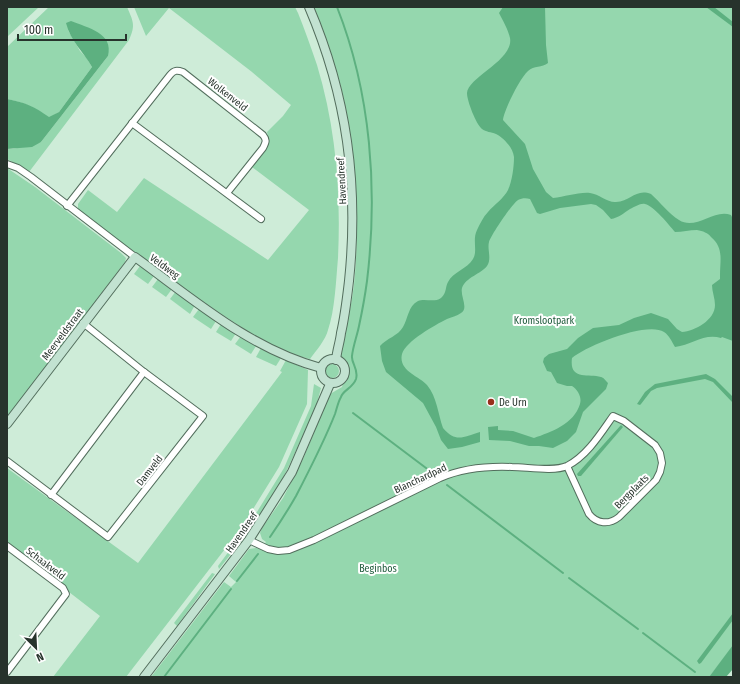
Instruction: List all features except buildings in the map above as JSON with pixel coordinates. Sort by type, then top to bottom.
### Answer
[{"type":"street","name":"Havendreef","points":[[309,7],[323,38],[338,90],[351,169],[352,227],[349,282],[336,360]]},
{"type":"street","name":"Wolkenveld","points":[[67,206],[170,74],[178,70],[183,72],[266,138],[266,143],[263,148],[227,193]]},
{"type":"street","points":[[132,123],[261,219]]},
{"type":"street","name":"Veldweg","points":[[7,164],[18,168],[29,176],[214,315],[258,342],[295,359],[321,368]]},
{"type":"street","name":"Meerveldstraat","points":[[7,424],[135,257]]},
{"type":"street","name":"Damveld","points":[[7,461],[108,537],[203,416],[83,324]]},
{"type":"street","points":[[332,359],[336,360],[343,364],[345,372],[342,380],[338,383],[330,384],[321,376],[321,368],[325,362],[332,359]]},
{"type":"street","points":[[51,495],[144,372]]},
{"type":"street","name":"Havendreef","points":[[144,677],[250,540],[292,472],[330,384]]},
{"type":"street","name":"Bergplaats","points":[[613,416],[624,421],[655,445],[661,458],[661,468],[658,476],[651,486],[616,519],[606,523],[598,522],[589,514],[567,466],[584,452],[613,416]]},
{"type":"street","name":"Blanchardpad","points":[[250,540],[268,549],[278,551],[289,550],[314,540],[455,472],[490,467],[552,469],[567,466]]},
{"type":"street","name":"Schaakveld","points":[[7,672],[66,594],[63,588],[8,549]]},
{"type":"green space","points":[[7,7],[39,7],[7,37]]},
{"type":"green space","points":[[49,7],[127,7],[133,27],[129,40],[29,172],[7,159],[7,149],[13,149],[41,142],[108,56],[68,30],[80,51],[92,67],[59,112],[49,118],[30,106],[7,99],[7,47]]},
{"type":"green space","points":[[134,7],[295,7],[298,13],[317,65],[329,112],[336,160],[339,209],[338,258],[332,313],[327,334],[310,359],[274,346],[242,328],[185,289],[78,211],[78,204],[88,190],[117,212],[144,178],[268,260],[309,210],[252,167],[269,143],[267,132],[283,116],[291,105],[252,72],[169,8],[146,36]]},
{"type":"green space","name":"Kromslootpark","points":[[314,7],[733,7],[733,647],[709,677],[151,677],[224,582],[231,587],[236,582],[229,576],[249,549],[261,549],[266,542],[262,539],[260,533],[262,528],[283,498],[303,459],[330,394],[342,387],[348,366],[340,355],[351,304],[356,262],[357,237],[354,174],[341,87]]},
{"type":"green space","points":[[7,168],[35,187],[126,258],[125,262],[7,420]]},
{"type":"green space","points":[[140,266],[154,276],[148,284],[134,274]]},
{"type":"green space","points":[[158,279],[172,289],[166,297],[152,287]]},
{"type":"green space","points":[[176,291],[195,305],[190,314],[170,299]]},
{"type":"green space","points":[[199,309],[216,321],[211,329],[193,317]]},
{"type":"green space","points":[[221,324],[236,333],[231,341],[216,332]]},
{"type":"green space","points":[[241,336],[256,346],[251,354],[235,344]]},
{"type":"green space","points":[[261,348],[281,358],[276,366],[256,357]]},
{"type":"green space","points":[[286,360],[308,370],[307,404],[279,467],[242,527],[126,677],[53,677],[100,616],[7,544],[7,468],[138,563],[282,372],[280,371]]},
{"type":"green space","points":[[332,364],[337,366],[339,371],[337,376],[332,378],[327,376],[325,371],[327,366]]},
{"type":"green space","points":[[314,384],[321,388],[316,407],[287,470],[276,491],[246,535],[219,569],[218,566],[252,520],[284,468],[311,406]]},
{"type":"green space","points":[[212,573],[215,574],[177,626],[174,623]]},
{"type":"shaded area","points":[[503,7],[545,7],[548,63],[528,71],[509,102],[503,120],[525,144],[533,169],[546,192],[553,198],[581,193],[590,193],[613,202],[621,201],[641,193],[651,194],[672,215],[685,223],[692,223],[718,214],[731,215],[733,219],[733,341],[722,337],[709,337],[675,347],[666,333],[656,329],[631,332],[617,336],[590,347],[572,358],[573,370],[576,373],[580,375],[602,377],[608,383],[606,389],[583,412],[576,432],[567,441],[553,448],[529,446],[510,441],[489,440],[488,427],[498,426],[498,430],[513,431],[534,438],[561,426],[573,417],[580,404],[579,394],[572,386],[557,383],[551,372],[547,371],[543,362],[544,358],[549,354],[567,349],[578,338],[593,328],[619,325],[634,318],[651,313],[668,319],[677,329],[682,332],[698,327],[712,315],[715,305],[712,285],[720,279],[720,250],[715,241],[705,232],[697,230],[675,232],[649,205],[638,205],[611,219],[596,205],[591,204],[560,208],[540,214],[537,213],[530,199],[520,199],[507,213],[489,242],[489,260],[487,266],[464,284],[462,288],[464,305],[463,311],[429,329],[409,344],[402,354],[403,365],[406,369],[427,385],[433,395],[443,428],[448,433],[452,436],[460,438],[480,432],[480,442],[448,449],[441,440],[423,403],[386,372],[382,361],[380,346],[401,330],[405,324],[410,309],[415,303],[421,300],[435,300],[441,298],[450,279],[473,259],[475,252],[475,238],[480,223],[486,214],[508,190],[514,165],[512,150],[499,136],[482,129],[472,112],[467,93],[469,87],[505,54],[509,46],[510,38],[499,13]]},
{"type":"shaded area","points":[[706,7],[714,7],[733,22],[733,27]]},
{"type":"shaded area","points":[[71,21],[98,32],[107,42],[109,48],[108,56],[41,142],[32,147],[7,149],[7,99],[30,105],[49,117],[59,112],[92,67],[68,30],[66,23]]},
{"type":"shaded area","points":[[706,374],[715,379],[733,397],[733,403],[713,382],[705,379],[657,388],[651,391],[640,405],[637,404],[645,392],[655,384]]},
{"type":"shaded area","points":[[621,425],[623,427],[581,476],[578,476],[577,474]]},
{"type":"shaded area","points":[[733,613],[733,620],[699,664],[697,661]]},
{"type":"shaded area","points":[[733,645],[733,669],[726,677],[709,677]]},
{"type":"waterway","points":[[270,537],[293,501],[306,476],[326,435],[342,395],[353,385],[357,375],[352,356],[367,281],[372,212],[371,177],[369,142],[358,73],[349,40],[337,7]]},
{"type":"waterway","points":[[353,413],[430,471]]},
{"type":"waterway","points":[[447,485],[563,573]]},
{"type":"waterway","points":[[237,581],[258,554]]},
{"type":"waterway","points":[[569,578],[638,629]]},
{"type":"waterway","points":[[164,677],[231,589]]},
{"type":"waterway","points":[[643,633],[695,672]]},
{"type":"place","name":"De Urn","points":[[491,402]]},
{"type":"park label","name":"Beginbos","points":[[378,568]]}]
